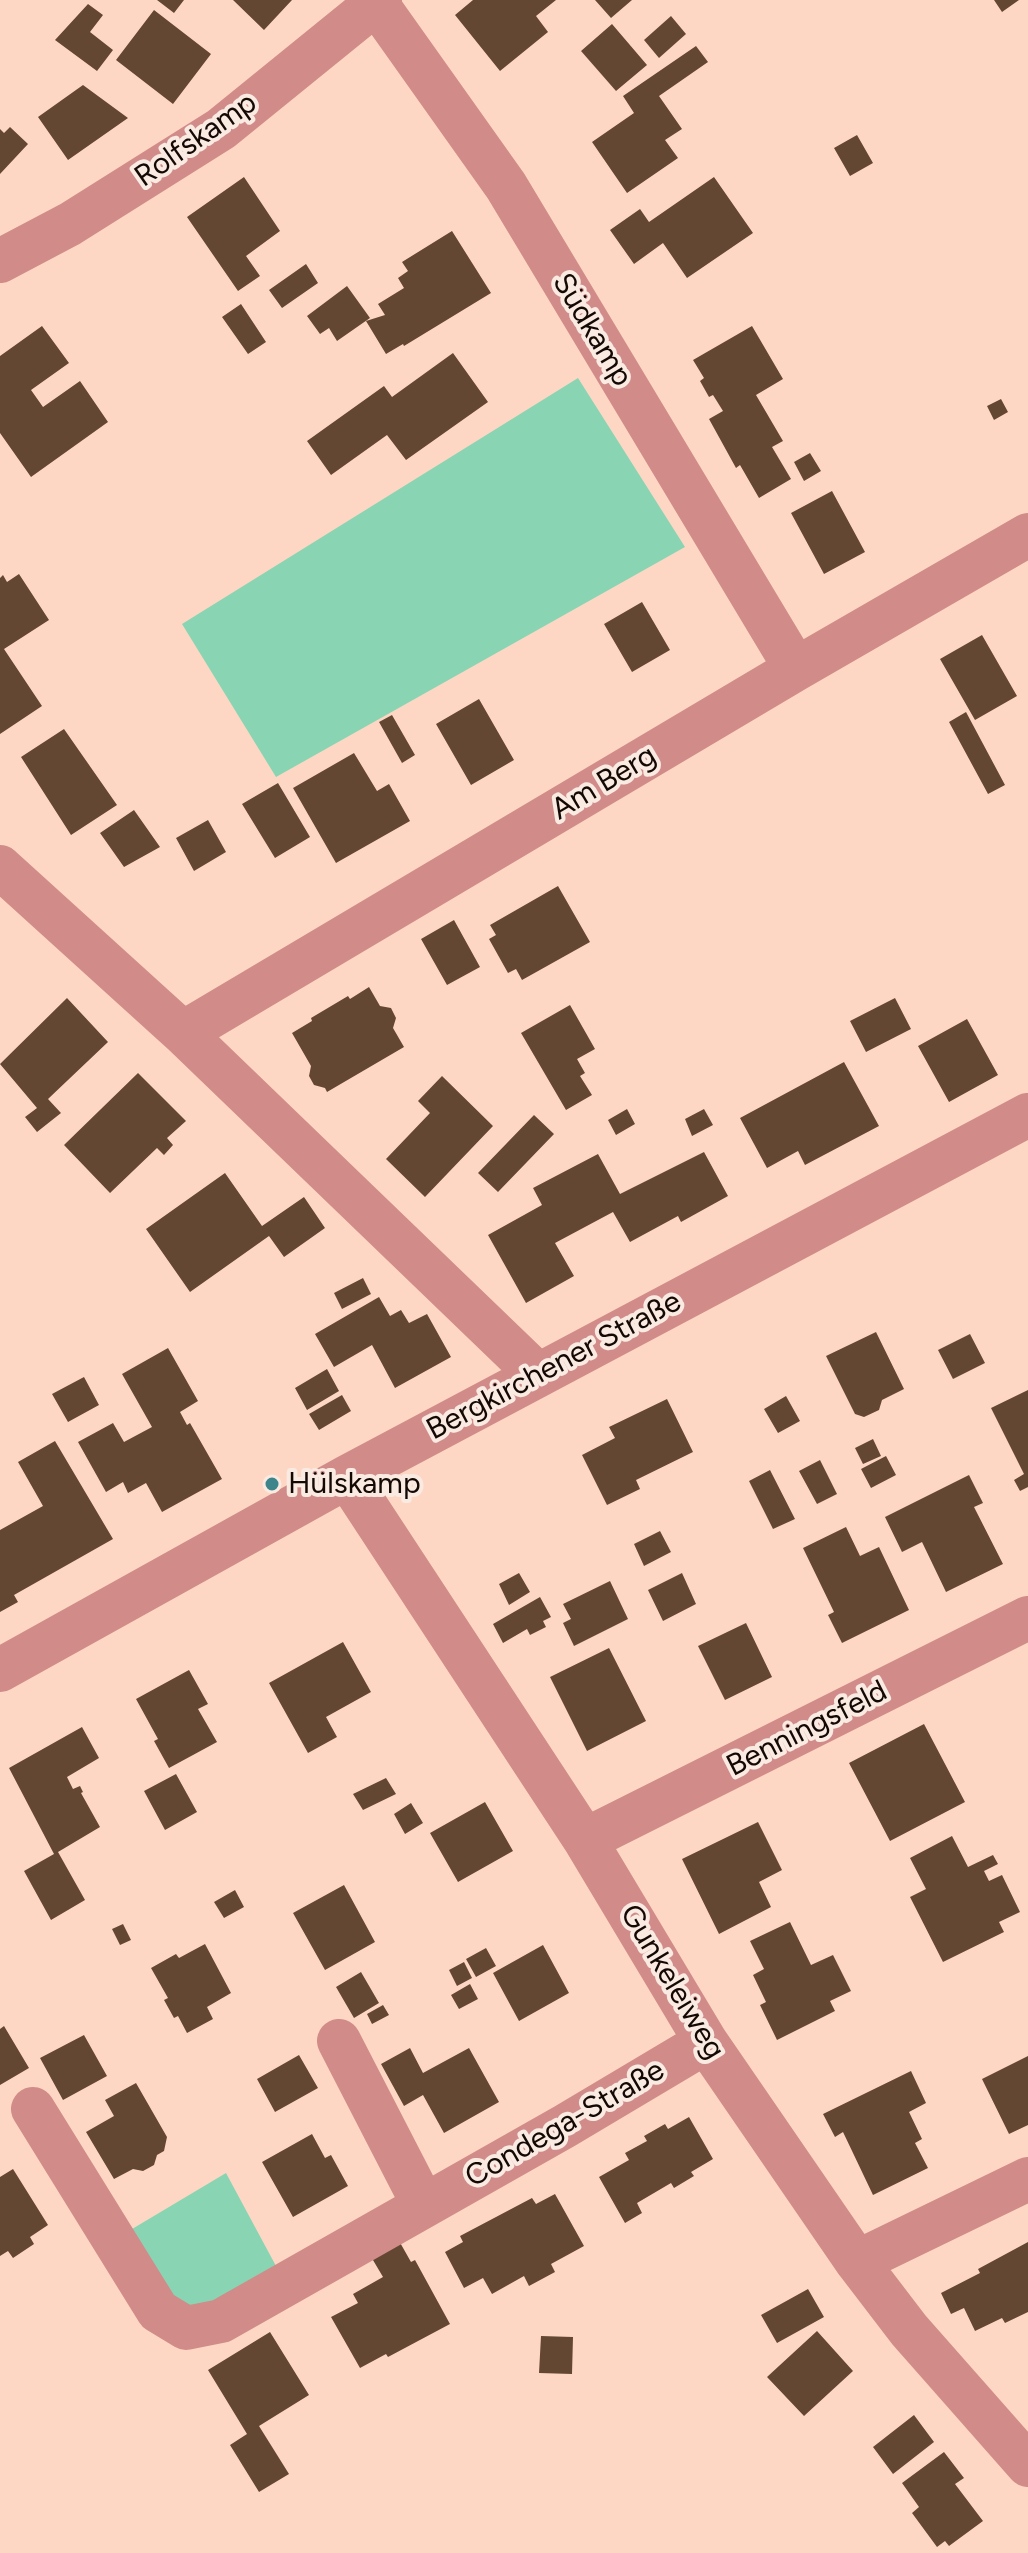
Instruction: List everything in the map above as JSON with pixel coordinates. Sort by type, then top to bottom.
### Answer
[{"type":"street","name":"Rolfskamp","points":[[0,261],[70,224],[221,129],[377,1]]},
{"type":"street","name":"Südkamp","points":[[377,1],[506,186],[796,669]]},
{"type":"street","name":"Am Berg","points":[[183,1033],[1028,535]]},
{"type":"street","points":[[0,867],[183,1033],[537,1374]]},
{"type":"street","name":"Bergkirchener Straße","points":[[0,1670],[537,1374],[1028,1115]]},
{"type":"street","name":"Gunkeleiweg","points":[[347,1477],[585,1840],[706,2042],[857,2262],[909,2330],[1028,2465]]},
{"type":"street","name":"Benningsfeld","points":[[585,1840],[1028,1618]]},
{"type":"street","points":[[339,2041],[423,2204]]},
{"type":"street","name":"Condega-Straße","points":[[33,2109],[158,2311],[186,2328],[221,2321],[565,2126],[706,2042]]},
{"type":"street","points":[[857,2262],[1028,2179]]},
{"type":"green space","points":[[578,378],[685,547],[276,777],[182,624]]},
{"type":"green space","points":[[226,2173],[276,2266],[210,2304],[195,2307],[169,2301],[122,2235]]},
{"type":"building","points":[[157,0],[184,0],[174,13]]},
{"type":"building","points":[[233,0],[292,0],[264,30]]},
{"type":"building","points":[[473,0],[556,0],[536,16],[548,32],[500,71],[455,15]]},
{"type":"building","points":[[595,0],[632,0],[611,18]]},
{"type":"building","points":[[994,0],[1019,0],[1002,12]]},
{"type":"building","points":[[88,4],[103,15],[90,32],[113,50],[97,71],[55,40]]},
{"type":"building","points":[[154,10],[211,54],[173,104],[116,60]]},
{"type":"building","points":[[671,16],[686,34],[659,58],[644,40]]},
{"type":"building","points":[[612,24],[647,65],[616,91],[581,51]]},
{"type":"building","points":[[696,46],[708,62],[659,96],[682,129],[665,140],[678,158],[627,193],[592,142],[634,113],[623,96]]},
{"type":"building","points":[[83,85],[128,118],[68,160],[38,117]]},
{"type":"building","points":[[10,127],[28,144],[0,174],[0,129],[4,133]]},
{"type":"building","points":[[857,135],[873,163],[850,176],[834,148]]},
{"type":"building","points":[[244,177],[280,231],[246,256],[260,276],[238,291],[187,217]]},
{"type":"building","points":[[714,177],[753,233],[687,278],[663,243],[634,264],[610,230],[640,209],[649,222]]},
{"type":"building","points":[[452,231],[491,293],[386,354],[366,321],[385,315],[378,304],[404,288],[398,278],[408,271],[402,262]]},
{"type":"building","points":[[306,264],[318,283],[282,308],[269,290]]},
{"type":"building","points":[[347,286],[370,318],[337,341],[329,328],[320,334],[307,316]]},
{"type":"building","points":[[241,304],[266,342],[248,354],[222,317]]},
{"type":"building","points":[[42,326],[69,363],[31,390],[43,407],[80,381],[108,422],[31,477],[0,433],[0,356]]},
{"type":"building","points":[[752,326],[783,379],[756,395],[783,441],[772,447],[791,479],[759,498],[740,465],[736,468],[709,419],[723,411],[713,395],[709,397],[700,381],[704,378],[693,360]]},
{"type":"building","points":[[453,353],[488,402],[406,460],[387,435],[331,475],[307,441],[384,386],[392,397]]},
{"type":"building","points":[[1001,399],[1008,412],[994,420],[987,406]]},
{"type":"building","points":[[810,453],[821,471],[804,481],[794,462]]},
{"type":"building","points":[[832,491],[865,552],[824,574],[791,513]]},
{"type":"building","points":[[19,574],[49,620],[4,649],[42,706],[0,734],[0,578],[3,575],[7,582]]},
{"type":"building","points":[[642,602],[670,650],[632,672],[604,624]]},
{"type":"building","points":[[982,635],[1017,696],[975,720],[940,659]]},
{"type":"building","points":[[479,699],[514,760],[471,785],[436,724]]},
{"type":"building","points":[[966,712],[1005,785],[988,794],[949,722]]},
{"type":"building","points":[[392,715],[415,755],[402,763],[379,722]]},
{"type":"building","points":[[64,729],[117,805],[71,835],[21,757]]},
{"type":"building","points":[[354,753],[377,791],[389,784],[410,821],[336,863],[293,788]]},
{"type":"building","points":[[278,783],[310,837],[275,858],[242,804]]},
{"type":"building","points":[[134,810],[160,847],[124,867],[100,833]]},
{"type":"building","points":[[208,820],[226,852],[194,871],[176,838]]},
{"type":"building","points":[[558,886],[590,942],[522,980],[516,969],[508,973],[489,939],[496,935],[490,925]]},
{"type":"building","points":[[454,920],[480,967],[447,985],[421,939]]},
{"type":"building","points":[[369,987],[380,1006],[391,1008],[396,1018],[393,1028],[404,1047],[327,1092],[325,1088],[314,1085],[309,1076],[311,1066],[292,1033],[312,1021],[311,1018]]},
{"type":"building","points":[[67,998],[108,1042],[48,1099],[61,1113],[37,1132],[25,1117],[37,1108],[0,1064]]},
{"type":"building","points":[[895,998],[911,1029],[866,1052],[850,1021]]},
{"type":"building","points":[[570,1005],[595,1049],[577,1059],[585,1073],[580,1076],[592,1095],[566,1110],[521,1033]]},
{"type":"building","points":[[967,1019],[998,1075],[949,1102],[918,1046]]},
{"type":"building","points":[[844,1062],[879,1126],[805,1165],[798,1151],[767,1168],[740,1118]]},
{"type":"building","points":[[138,1073],[186,1121],[167,1138],[173,1145],[164,1155],[157,1148],[110,1193],[64,1145]]},
{"type":"building","points":[[442,1076],[493,1126],[425,1197],[386,1159],[430,1113],[418,1101]]},
{"type":"building","points":[[627,1109],[635,1124],[616,1135],[608,1120]]},
{"type":"building","points":[[704,1109],[713,1125],[692,1136],[685,1119]]},
{"type":"building","points":[[534,1115],[554,1134],[498,1192],[478,1173]]},
{"type":"building","points":[[704,1152],[728,1196],[681,1222],[678,1216],[630,1242],[613,1212],[555,1243],[574,1276],[526,1303],[488,1235],[542,1205],[533,1188],[598,1154],[620,1194]]},
{"type":"building","points":[[225,1173],[262,1226],[304,1197],[325,1228],[284,1257],[269,1236],[190,1292],[146,1229]]},
{"type":"building","points":[[363,1278],[371,1294],[342,1309],[334,1293]]},
{"type":"building","points":[[379,1297],[390,1316],[401,1310],[409,1323],[427,1314],[451,1357],[395,1388],[372,1345],[334,1367],[315,1334]]},
{"type":"building","points":[[876,1332],[904,1389],[882,1400],[879,1410],[864,1417],[855,1414],[826,1356]]},
{"type":"building","points":[[970,1334],[985,1363],[953,1379],[938,1350]]},
{"type":"building","points":[[168,1348],[198,1401],[180,1412],[187,1425],[190,1423],[222,1479],[162,1512],[146,1483],[128,1493],[123,1482],[106,1492],[78,1442],[113,1423],[124,1442],[152,1427],[122,1374]]},
{"type":"building","points":[[327,1369],[339,1391],[307,1410],[295,1388]]},
{"type":"building","points":[[84,1377],[99,1405],[68,1422],[52,1394]]},
{"type":"building","points":[[1028,1390],[1028,1487],[1020,1491],[1014,1480],[1024,1474],[991,1408]]},
{"type":"building","points":[[342,1395],[351,1411],[319,1430],[309,1414]]},
{"type":"building","points":[[786,1396],[800,1421],[778,1433],[764,1409]]},
{"type":"building","points":[[667,1399],[693,1452],[636,1480],[640,1489],[607,1505],[582,1455],[615,1438],[609,1427]]},
{"type":"building","points":[[873,1439],[881,1456],[863,1464],[855,1448]]},
{"type":"building","points":[[55,1441],[113,1539],[14,1595],[18,1602],[0,1612],[0,1530],[43,1506],[18,1462]]},
{"type":"building","points":[[886,1456],[896,1475],[871,1488],[861,1469]]},
{"type":"building","points":[[820,1460],[837,1494],[817,1504],[799,1471]]},
{"type":"building","points":[[770,1470],[795,1519],[773,1529],[749,1481]]},
{"type":"building","points":[[969,1475],[983,1503],[974,1507],[1003,1564],[946,1592],[922,1542],[902,1552],[885,1517]]},
{"type":"building","points":[[846,1527],[860,1556],[879,1547],[909,1610],[842,1643],[828,1615],[834,1612],[803,1548]]},
{"type":"building","points":[[660,1531],[671,1552],[644,1566],[634,1544]]},
{"type":"building","points":[[519,1573],[530,1592],[509,1605],[499,1584]]},
{"type":"building","points":[[682,1573],[696,1604],[663,1621],[648,1590]]},
{"type":"building","points":[[610,1581],[628,1619],[574,1646],[563,1623],[571,1619],[563,1604]]},
{"type":"building","points":[[540,1597],[551,1617],[543,1621],[546,1627],[530,1635],[527,1629],[503,1643],[493,1624]]},
{"type":"building","points":[[746,1623],[772,1677],[725,1700],[698,1646]]},
{"type":"building","points":[[343,1642],[371,1692],[326,1717],[337,1737],[308,1753],[269,1683]]},
{"type":"building","points":[[609,1648],[646,1721],[587,1751],[550,1677]]},
{"type":"building","points":[[189,1670],[208,1704],[198,1709],[217,1742],[169,1768],[154,1741],[158,1739],[136,1699]]},
{"type":"building","points":[[924,1724],[965,1802],[890,1841],[849,1763]]},
{"type":"building","points":[[82,1727],[99,1758],[67,1777],[73,1789],[80,1786],[100,1827],[58,1852],[85,1900],[51,1920],[24,1871],[54,1854],[9,1768]]},
{"type":"building","points":[[176,1774],[197,1812],[165,1830],[144,1791]]},
{"type":"building","points":[[386,1778],[396,1794],[363,1810],[353,1794]]},
{"type":"building","points":[[485,1802],[513,1851],[458,1882],[430,1833]]},
{"type":"building","points":[[411,1803],[423,1823],[405,1834],[394,1814]]},
{"type":"building","points":[[758,1822],[782,1870],[759,1882],[771,1907],[719,1934],[682,1859]]},
{"type":"building","points":[[952,1836],[968,1867],[993,1855],[998,1864],[984,1871],[989,1881],[1002,1875],[1020,1912],[999,1922],[1004,1932],[943,1962],[910,1897],[926,1889],[910,1858]]},
{"type":"building","points":[[344,1885],[375,1942],[325,1970],[293,1913]]},
{"type":"building","points":[[235,1890],[244,1907],[224,1918],[214,1902]]},
{"type":"building","points":[[790,1922],[811,1965],[833,1955],[851,1991],[830,2001],[835,2011],[777,2040],[760,2005],[766,2002],[753,1975],[764,1969],[750,1941]]},
{"type":"building","points":[[123,1924],[131,1940],[120,1945],[112,1929]]},
{"type":"building","points":[[205,1944],[231,1993],[207,2007],[213,2019],[187,2033],[164,2000],[168,1998],[151,1968],[176,1954],[179,1958]]},
{"type":"building","points":[[543,1945],[569,1993],[519,2021],[493,1973]]},
{"type":"building","points":[[486,1948],[496,1966],[476,1977],[466,1959]]},
{"type":"building","points":[[464,1962],[472,1978],[457,1986],[449,1970]]},
{"type":"building","points":[[361,1972],[379,2003],[354,2018],[336,1987]]},
{"type":"building","points":[[470,1984],[478,1999],[459,2009],[451,1995]]},
{"type":"building","points":[[383,2005],[389,2015],[372,2024],[367,2014]]},
{"type":"building","points":[[4,2026],[29,2068],[0,2085],[0,2029]]},
{"type":"building","points":[[84,2035],[107,2076],[63,2100],[40,2058]]},
{"type":"building","points":[[410,2048],[423,2073],[469,2048],[499,2102],[444,2133],[423,2095],[404,2106],[381,2064]]},
{"type":"building","points":[[299,2055],[318,2088],[275,2112],[257,2079]]},
{"type":"building","points":[[1028,2056],[1028,2125],[1009,2134],[982,2079]]},
{"type":"building","points":[[911,2071],[926,2103],[909,2112],[922,2139],[915,2143],[928,2168],[873,2195],[843,2132],[835,2137],[823,2114]]},
{"type":"building","points":[[136,2083],[167,2137],[164,2151],[157,2155],[154,2165],[143,2171],[133,2169],[114,2179],[86,2132],[114,2116],[105,2100]]},
{"type":"building","points":[[689,2117],[713,2159],[691,2172],[694,2176],[674,2188],[671,2183],[637,2203],[642,2213],[625,2223],[599,2177],[629,2160],[625,2153],[647,2141],[644,2136],[665,2124],[668,2129]]},
{"type":"building","points":[[312,2134],[325,2158],[331,2155],[348,2186],[293,2217],[262,2162]]},
{"type":"building","points":[[13,2169],[48,2225],[30,2237],[34,2244],[13,2258],[8,2251],[0,2256],[0,2177]]},
{"type":"building","points":[[555,2194],[584,2246],[551,2264],[555,2272],[529,2286],[524,2276],[492,2294],[483,2278],[464,2288],[445,2252],[463,2242],[460,2236],[532,2198],[536,2204]]},
{"type":"building","points":[[398,2239],[411,2262],[415,2260],[450,2324],[388,2357],[386,2354],[360,2368],[331,2317],[358,2303],[353,2294],[383,2277],[370,2255]]},
{"type":"building","points":[[1028,2242],[1028,2312],[1005,2323],[1002,2318],[975,2331],[964,2308],[951,2314],[941,2293],[980,2273],[978,2269]]},
{"type":"building","points":[[808,2289],[824,2317],[777,2343],[761,2315]]},
{"type":"building","points":[[817,2331],[853,2371],[804,2416],[767,2377]]},
{"type":"building","points":[[270,2332],[309,2395],[259,2426],[289,2474],[259,2492],[230,2445],[247,2434],[208,2370]]},
{"type":"building","points":[[541,2336],[573,2337],[572,2374],[539,2373]]},
{"type":"building","points":[[914,2415],[934,2442],[893,2474],[873,2447]]},
{"type":"building","points":[[944,2452],[964,2478],[955,2484],[983,2521],[949,2546],[945,2541],[937,2547],[912,2513],[919,2507],[902,2483]]},
{"type":"place","name":"Hülskamp","points":[[272,1484]]}]
